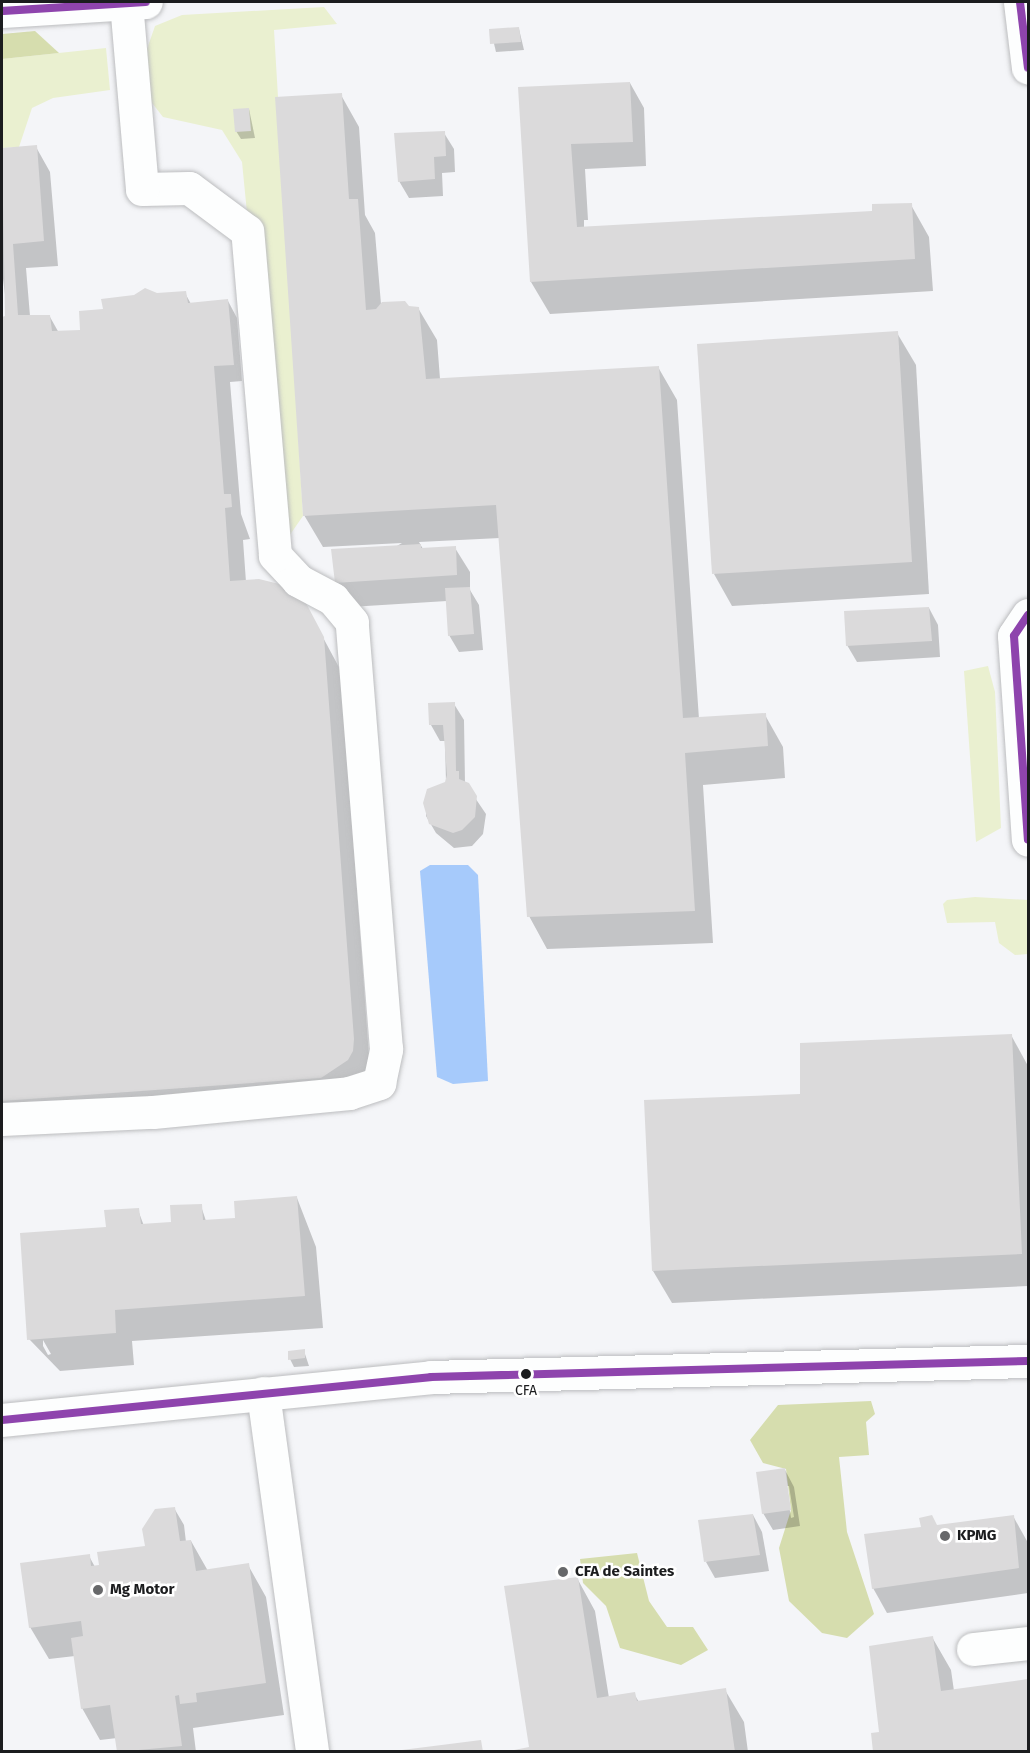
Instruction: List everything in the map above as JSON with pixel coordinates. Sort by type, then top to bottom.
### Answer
[{"type":"street","points":[[2,11],[136,2],[142,189],[189,188],[247,231],[275,555],[298,580],[333,599],[352,622],[386,1049],[379,1083],[349,1093],[153,1112],[2,1119]]},
{"type":"street","points":[[1020,2],[1029,68]]},
{"type":"street","points":[[1029,615],[1014,636],[1029,840]]},
{"type":"street","points":[[2,1420],[431,1377],[1029,1361]]},
{"type":"street","points":[[263,1393],[312,1752]]},
{"type":"street","points":[[973,1649],[1029,1643]]},
{"type":"green space","points":[[324,7],[337,24],[274,30],[303,516],[280,549],[242,162],[222,130],[163,117],[145,94],[147,49],[155,26],[182,15]]},
{"type":"green space","points":[[35,31],[59,53],[2,59],[2,34]]},
{"type":"green space","points":[[106,48],[110,90],[53,98],[32,108],[19,147],[2,148],[2,59]]},
{"type":"green space","points":[[988,666],[995,692],[1001,828],[976,842],[964,671]]},
{"type":"green space","points":[[975,897],[1028,900],[1028,954],[1015,955],[999,943],[995,922],[947,923],[943,904],[947,900]]},
{"type":"green space","points":[[871,1401],[875,1414],[866,1422],[869,1455],[839,1457],[847,1532],[874,1614],[847,1638],[822,1633],[789,1601],[779,1548],[791,1510],[786,1469],[763,1463],[750,1440],[778,1405]]},
{"type":"green space","points":[[637,1553],[649,1601],[667,1627],[693,1627],[708,1650],[681,1665],[620,1648],[606,1606],[583,1583],[580,1559]]},
{"type":"water","points":[[430,865],[468,865],[478,875],[488,1081],[453,1084],[437,1077],[420,871]]},
{"type":"building","points":[[519,27],[521,42],[490,44],[489,29]]},
{"type":"building","points":[[630,82],[633,142],[571,144],[577,227],[872,211],[872,204],[912,203],[915,259],[530,282],[518,87]]},
{"type":"building","points":[[342,93],[349,199],[358,199],[366,310],[376,309],[382,302],[405,301],[409,306],[419,307],[426,379],[659,366],[683,718],[766,713],[768,746],[685,753],[695,911],[527,917],[496,505],[303,516],[275,97]]},
{"type":"building","points":[[249,108],[251,131],[235,132],[233,109]]},
{"type":"building","points":[[445,131],[446,156],[434,157],[435,179],[398,182],[394,133]]},
{"type":"building","points":[[37,145],[44,241],[13,244],[18,315],[50,315],[52,331],[80,330],[79,311],[103,309],[101,299],[134,295],[145,288],[157,293],[186,291],[188,303],[228,299],[234,365],[214,366],[224,494],[231,494],[232,507],[225,508],[230,581],[259,579],[287,586],[306,603],[324,637],[354,1039],[353,1051],[348,1060],[321,1078],[2,1101],[2,317],[5,316],[2,148]]},
{"type":"building","points":[[898,331],[912,562],[712,574],[697,344]]},
{"type":"building","points":[[421,544],[421,548],[456,546],[457,575],[335,583],[331,549]]},
{"type":"building","points":[[470,587],[474,634],[448,636],[445,588]]},
{"type":"building","points":[[929,607],[932,641],[846,646],[844,611]]},
{"type":"building","points":[[455,702],[456,771],[459,771],[459,779],[469,783],[477,796],[475,817],[462,830],[453,833],[429,824],[423,803],[427,789],[445,782],[447,775],[443,725],[429,725],[428,703]]},
{"type":"building","points":[[1012,1034],[1022,1254],[652,1271],[644,1100],[800,1094],[800,1043]]},
{"type":"building","points":[[297,1196],[305,1296],[115,1310],[116,1333],[27,1340],[20,1233],[106,1227],[104,1210],[139,1208],[141,1224],[171,1222],[170,1205],[202,1204],[203,1220],[235,1218],[234,1201]]},
{"type":"building","points":[[305,1349],[305,1358],[288,1360],[288,1351]]},
{"type":"building","points":[[785,1468],[791,1510],[762,1514],[756,1472]]},
{"type":"building","points":[[175,1507],[180,1541],[191,1540],[196,1571],[249,1563],[266,1683],[196,1693],[197,1702],[180,1704],[179,1695],[175,1696],[182,1746],[117,1752],[110,1705],[81,1709],[71,1638],[83,1636],[81,1621],[29,1628],[20,1563],[90,1554],[91,1566],[99,1565],[97,1552],[145,1546],[142,1529],[155,1509]]},
{"type":"building","points":[[753,1514],[760,1555],[704,1562],[698,1520]]},
{"type":"building","points":[[932,1515],[937,1525],[1014,1515],[1019,1568],[872,1589],[864,1534],[921,1527],[919,1518]]},
{"type":"building","points":[[578,1577],[597,1698],[635,1692],[637,1701],[726,1688],[735,1752],[504,1752],[529,1747],[504,1586]]},
{"type":"building","points":[[933,1636],[941,1691],[1028,1679],[1028,1752],[873,1752],[871,1733],[879,1732],[869,1646]]},
{"type":"building","points":[[481,1740],[483,1752],[403,1752],[402,1750]]},
{"type":"transit line","points":[[2,11],[146,2]]},
{"type":"transit line","points":[[1020,2],[1028,68]]},
{"type":"transit line","points":[[1028,615],[1014,636],[1028,840]]},
{"type":"transit line","points":[[2,1420],[431,1377],[1028,1361]]},
{"type":"place","name":"CFA","points":[[526,1374]]},
{"type":"place","name":"KPMG","points":[[945,1536]]},
{"type":"place","name":"CFA de Saintes","points":[[563,1572]]},
{"type":"place","name":"Mg Motor","points":[[98,1590]]}]
